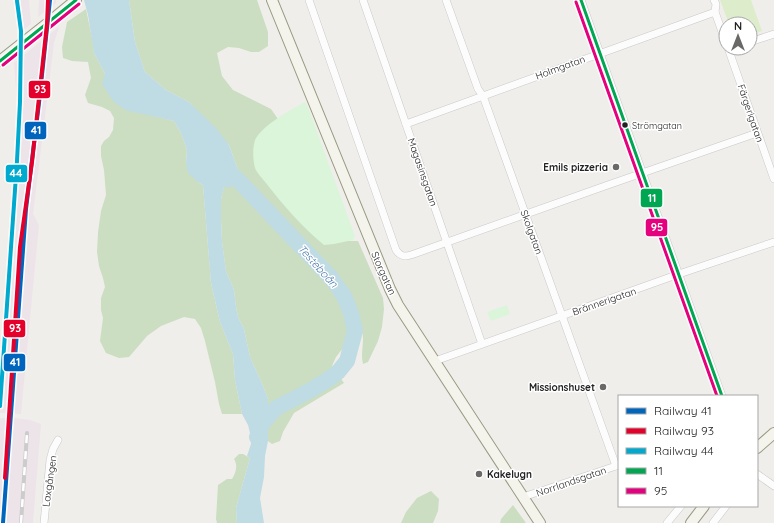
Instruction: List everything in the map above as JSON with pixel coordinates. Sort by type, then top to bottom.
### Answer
[{"type":"street","points":[[0,61],[48,24],[75,0]]},
{"type":"street","name":"Storgatan","points":[[272,0],[390,289],[398,305],[540,523]]},
{"type":"street","points":[[309,0],[396,250],[402,256],[411,255],[757,133]]},
{"type":"street","name":"Magasinsgatan","points":[[363,0],[482,344]]},
{"type":"street","name":"Skolgatan","points":[[446,0],[478,89],[483,96],[562,316],[618,465]]},
{"type":"street","points":[[581,0],[722,395]]},
{"type":"street","name":"Färgerigatan","points":[[714,0],[716,4],[715,12],[718,20]]},
{"type":"street","name":"Holmgatan","points":[[406,124],[715,12]]},
{"type":"street","points":[[758,39],[774,34]]},
{"type":"street","name":"Färgerigatan","points":[[732,56],[774,179]]},
{"type":"street","name":"Brännerigatan","points":[[435,361],[679,274],[774,242]]},
{"type":"street","points":[[758,447],[774,433]]},
{"type":"street","name":"Laxgången","points":[[44,523],[50,460],[53,448],[58,440]]},
{"type":"street","name":"Norrlandsgatan","points":[[523,498],[618,465]]},
{"type":"street","points":[[759,475],[774,486]]},
{"type":"street","points":[[667,523],[680,507]]},
{"type":"street","points":[[691,523],[703,507]]},
{"type":"street","points":[[713,523],[725,507]]},
{"type":"shaded area","points":[[16,0],[29,0],[31,24],[19,34]]},
{"type":"shaded area","points":[[39,0],[56,0],[56,3],[38,17]]},
{"type":"shaded area","points":[[59,27],[54,43],[33,214],[39,225],[21,414],[0,413],[11,219],[16,160],[17,103],[14,63]]},
{"type":"shaded area","points":[[0,418],[30,420],[41,424],[33,523],[0,523]]},
{"type":"green space","points":[[129,0],[257,0],[268,32],[268,46],[259,52],[251,52],[239,48],[228,47],[217,53],[222,76],[233,90],[271,109],[278,119],[329,241],[358,241],[383,298],[384,309],[382,327],[378,341],[368,362],[363,364],[362,331],[352,330],[332,366],[344,383],[294,413],[283,432],[280,441],[272,444],[268,441],[268,399],[250,357],[244,329],[238,317],[234,290],[226,271],[222,242],[221,199],[224,186],[227,187],[243,177],[238,170],[229,145],[189,102],[166,90],[145,72],[135,42]]},
{"type":"green space","points":[[720,0],[751,0],[757,16],[726,16]]},
{"type":"green space","points":[[86,9],[94,53],[105,74],[150,115],[174,121],[181,133],[187,150],[186,163],[199,183],[203,185],[211,283],[220,322],[233,354],[235,380],[242,414],[222,414],[205,341],[201,328],[195,319],[184,317],[161,326],[147,336],[129,357],[119,358],[106,353],[100,341],[103,318],[101,298],[105,287],[97,252],[101,211],[106,195],[101,146],[113,130],[114,118],[110,111],[88,103],[85,95],[91,78],[88,62],[72,61],[63,58],[62,47],[67,22]]},
{"type":"green space","points":[[758,20],[762,31],[758,32]]},
{"type":"green space","points":[[305,102],[355,236],[353,240],[324,245],[293,216],[255,168],[253,153],[256,138],[265,128],[285,113]]},
{"type":"green space","points":[[507,305],[510,314],[491,321],[487,312]]},
{"type":"green space","points":[[239,454],[243,454],[250,458],[236,508],[237,523],[217,523],[218,485],[227,479],[232,479],[236,469],[234,459]]},
{"type":"green space","points":[[431,491],[439,499],[438,511],[433,523],[401,523],[406,512],[417,498]]},
{"type":"green space","points":[[513,505],[526,523],[500,523],[501,519]]},
{"type":"water","points":[[84,0],[129,0],[135,42],[145,72],[166,90],[189,102],[216,128],[229,145],[238,170],[244,177],[235,185],[224,187],[221,199],[222,242],[226,271],[234,290],[238,317],[244,329],[250,357],[268,399],[268,441],[260,498],[264,523],[237,523],[236,508],[250,458],[247,456],[251,444],[250,433],[248,425],[242,414],[235,380],[233,354],[220,322],[211,283],[203,185],[188,173],[186,163],[187,150],[181,133],[174,121],[125,110],[113,101],[102,84],[105,74],[94,53]]},
{"type":"waterway","name":"Testeboån","points":[[225,168],[332,279],[344,296],[351,313],[355,331],[347,361],[338,372],[309,391],[276,408],[262,424],[257,437]]},
{"type":"railway","points":[[21,523],[27,433]]},
{"type":"rail line","name":"93","points":[[5,478],[20,247],[32,162],[47,24],[48,0]]},
{"type":"rail line","name":"41","points":[[3,523],[26,209],[50,0]]},
{"type":"rail line","name":"44","points":[[0,406],[20,102],[21,31],[17,1]]},
{"type":"transit line","name":"11","points":[[0,61],[76,0]]},
{"type":"transit line","name":"11","points":[[581,0],[722,395]]},
{"type":"transit line","name":"95","points":[[576,2],[717,395]]},
{"type":"transit line","name":"95","points":[[3,65],[79,4]]},
{"type":"place","name":"Strömgatan","points":[[625,125]]},
{"type":"place","name":"Emils pizzeria","points":[[616,167]]},
{"type":"place","name":"Missionshuset","points":[[603,387]]},
{"type":"place","name":"Kakelugn","points":[[479,474]]}]
